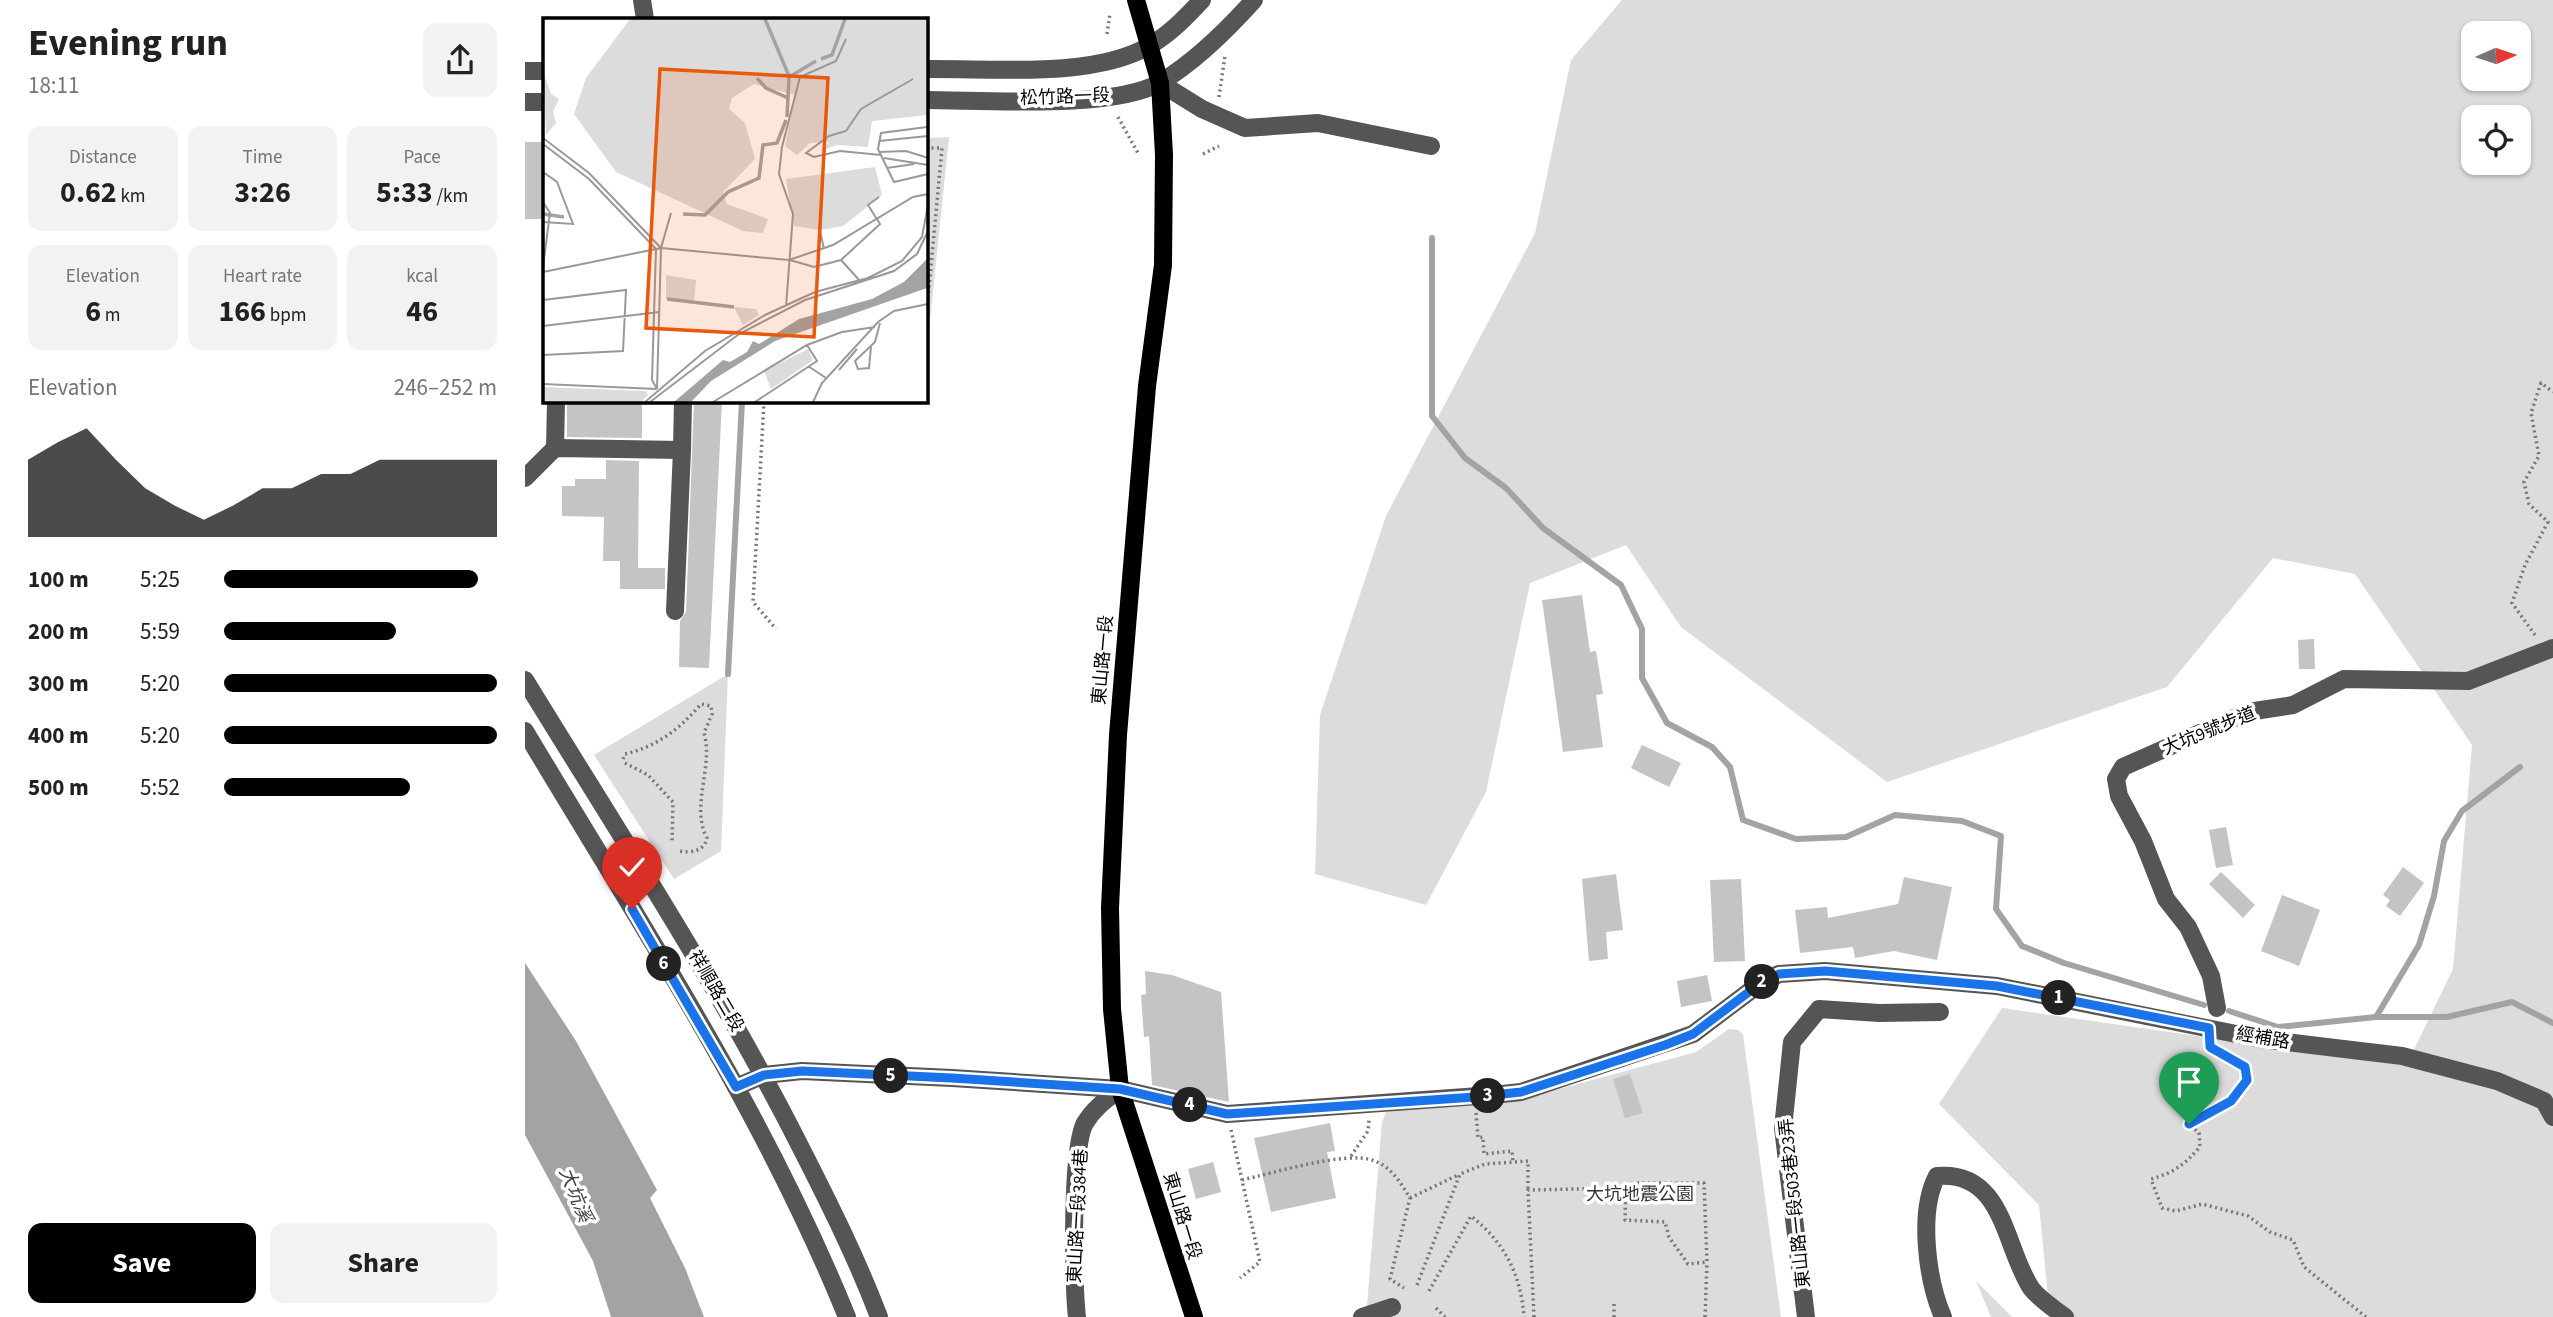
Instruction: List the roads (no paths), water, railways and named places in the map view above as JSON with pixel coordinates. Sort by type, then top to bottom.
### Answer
[{"type":"main road","name":"東山路一段","points":[[1136,0],[1160,83],[1164,155],[1163,265],[1147,386],[1118,735],[1110,908],[1112,1009],[1120,1089],[1194,1317]]},
{"type":"street","points":[[642,0],[645,18]]},
{"type":"street","name":"松竹路一段","points":[[927,69],[1089,67],[1149,47],[1178,26],[1202,0]]},
{"type":"street","name":"松竹路一段","points":[[927,100],[1096,99],[1160,83],[1216,40],[1254,0]]},
{"type":"street","points":[[525,71],[543,71]]},
{"type":"street","points":[[1160,83],[1202,109],[1245,128],[1318,123],[1431,146]]},
{"type":"street","points":[[525,102],[543,102]]},
{"type":"street","points":[[525,478],[555,448],[556,402]]},
{"type":"street","points":[[675,611],[684,402]]},
{"type":"street","points":[[555,448],[682,450]]},
{"type":"street","name":"大坑9號步道","points":[[2217,1008],[2211,976],[2188,927],[2166,899],[2143,841],[2119,796],[2116,779],[2123,767],[2248,712],[2293,705],[2344,679],[2468,681],[2550,649]]},
{"type":"street","name":"祥順路二段","points":[[525,680],[679,926],[764,1075],[837,1219],[879,1317]]},
{"type":"street","name":"祥順路二段","points":[[525,731],[736,1087],[811,1232],[847,1317]]},
{"type":"street","name":"經補路","points":[[736,1087],[764,1075],[802,1071],[1120,1089],[1227,1114],[1475,1097],[1521,1092],[1693,1034],[1762,982],[1779,974],[1825,971],[1997,986],[2262,1039],[2402,1056],[2497,1081],[2544,1101],[2553,1117]]},
{"type":"street","name":"東山路一段503巷23弄","points":[[1806,1317],[1783,1128],[1791,1042],[1819,1009],[1879,1013],[1940,1012]]},
{"type":"street","name":"東山路一段384巷","points":[[1077,1317],[1074,1274],[1077,1167],[1084,1125],[1096,1107],[1120,1089]]},
{"type":"street","points":[[1943,1317],[1929,1264],[1929,1190],[1937,1176],[1957,1174],[1983,1192],[1998,1210],[2032,1290],[2065,1317]]},
{"type":"street","points":[[1362,1317],[1392,1307]]},
{"type":"water","name":"大坑溪","points":[[525,963],[576,1041],[657,1190],[650,1198],[685,1268],[704,1317],[611,1317],[593,1261],[525,1135]]},
{"type":"waterway","points":[[1432,238],[1432,416],[1465,458],[1506,488],[1543,528],[1621,585],[1642,629],[1642,678],[1667,723],[1712,747],[1730,767],[1743,820],[1796,839],[1846,837],[1895,815],[1962,821],[2001,836],[1996,909],[2022,946],[2064,963],[2204,1005]]},
{"type":"waterway","points":[[728,674],[742,402]]},
{"type":"waterway","points":[[2376,1017],[2419,945],[2434,896],[2444,841],[2462,811],[2520,767]]},
{"type":"waterway","points":[[2229,1011],[2278,1027],[2376,1017],[2447,1017],[2512,1002],[2553,1023]]},
{"type":"park label","name":"大坑地震公園","points":[[1640,1194]]}]
